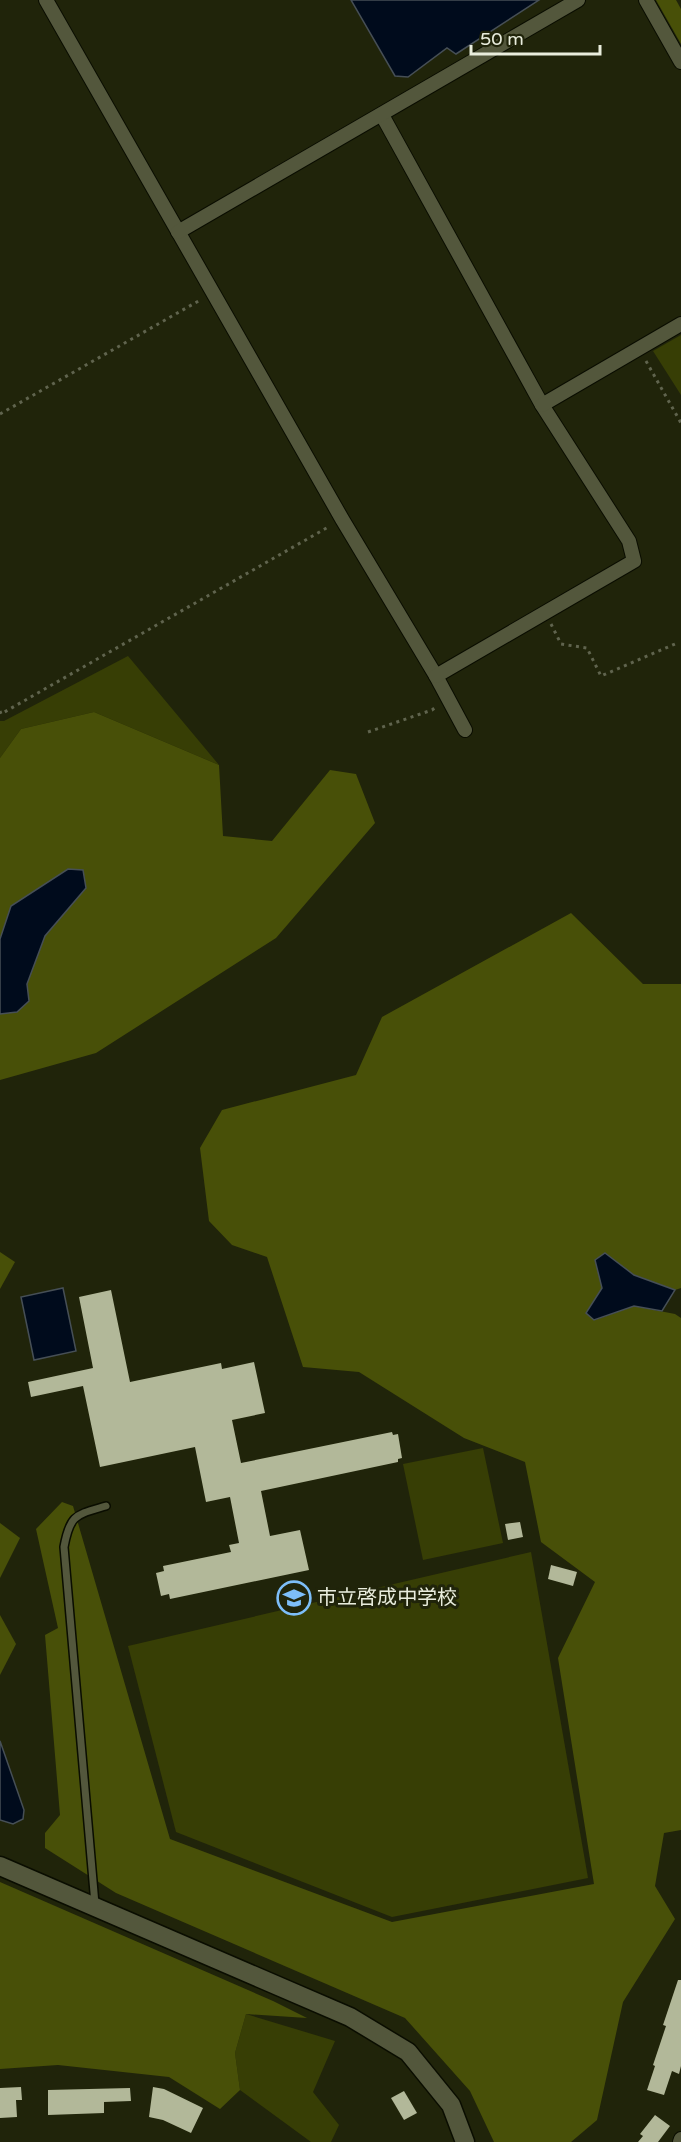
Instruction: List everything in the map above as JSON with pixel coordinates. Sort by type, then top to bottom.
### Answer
[{"type":"street","points":[[46,0],[465,730]]},
{"type":"street","points":[[178,232],[578,0]]},
{"type":"street","points":[[646,0],[681,62]]},
{"type":"street","points":[[382,115],[542,405],[629,541],[633,561],[436,676]]},
{"type":"street","points":[[542,405],[681,324]]},
{"type":"street","points":[[0,1866],[350,2017],[408,2052],[451,2105],[465,2142]]},
{"type":"lane","points":[[95,1907],[64,1547],[68,1527],[80,1514],[106,1506]]},
{"type":"path","points":[[0,414],[213,293]]},
{"type":"path","points":[[639,349],[681,423]]},
{"type":"path","points":[[0,711],[1,714],[342,519]]},
{"type":"path","points":[[545,612],[561,644],[588,648],[601,676],[675,644]]},
{"type":"path","points":[[369,732],[432,710],[448,698]]},
{"type":"green space","points":[[656,0],[676,0],[681,9],[681,44]]},
{"type":"green space","points":[[681,335],[681,395],[653,351]]},
{"type":"green space","points":[[128,656],[219,765],[94,712],[21,729],[0,758],[0,721],[4,721]]},
{"type":"green space","points":[[94,712],[219,765],[223,836],[272,841],[330,770],[356,774],[375,823],[276,938],[96,1053],[0,1080],[0,1010],[27,984],[45,936],[86,888],[11,906],[0,939],[0,758],[21,729]]},
{"type":"green space","points":[[571,913],[643,984],[681,984],[681,1288],[675,1290],[634,1275],[605,1253],[595,1260],[602,1288],[586,1313],[595,1320],[634,1306],[675,1314],[681,1318],[681,1830],[664,1833],[655,1886],[675,1919],[623,2002],[597,2120],[571,2142],[494,2142],[470,2091],[405,2018],[116,1893],[45,1848],[45,1833],[60,1815],[45,1635],[58,1628],[36,1529],[62,1502],[73,1506],[170,1839],[392,1922],[594,1884],[558,1658],[595,1582],[541,1542],[525,1462],[464,1438],[359,1372],[303,1367],[267,1257],[232,1245],[209,1221],[200,1148],[222,1110],[356,1075],[382,1017]]},
{"type":"green space","points":[[0,1252],[15,1262],[0,1289]]},
{"type":"green space","points":[[483,1448],[503,1543],[423,1560],[403,1464]]},
{"type":"green space","points":[[0,1523],[20,1538],[0,1578]]},
{"type":"green space","points":[[531,1552],[588,1878],[392,1917],[176,1832],[128,1646]]},
{"type":"green space","points":[[0,1615],[16,1644],[0,1675]]},
{"type":"green space","points":[[0,1882],[307,2018],[246,2014],[235,2053],[240,2090],[220,2109],[169,2077],[58,2065],[0,2069]]},
{"type":"green space","points":[[246,2014],[335,2041],[313,2092],[339,2125],[331,2142],[311,2142],[240,2090],[235,2053]]},
{"type":"water","points":[[351,0],[539,0],[456,54],[447,48],[408,77],[395,76]]},
{"type":"water","points":[[68,869],[83,870],[86,888],[45,936],[27,984],[29,1001],[17,1012],[0,1014],[0,939],[11,906]]},
{"type":"water","points":[[605,1253],[634,1275],[675,1290],[662,1311],[634,1306],[594,1320],[586,1313],[602,1288],[595,1260]]},
{"type":"water","points":[[63,1288],[76,1351],[34,1360],[21,1297]]},
{"type":"water","points":[[0,1741],[24,1810],[23,1819],[13,1824],[0,1820]]},
{"type":"building","points":[[111,1290],[130,1382],[221,1363],[222,1369],[254,1362],[265,1413],[232,1420],[241,1463],[392,1432],[393,1435],[398,1434],[402,1458],[398,1459],[398,1462],[261,1491],[270,1536],[300,1530],[309,1570],[170,1599],[169,1594],[161,1596],[156,1573],[164,1571],[163,1566],[231,1552],[229,1545],[239,1543],[230,1497],[206,1502],[195,1447],[100,1467],[83,1386],[31,1397],[28,1382],[93,1368],[79,1297]]},
{"type":"building","points":[[520,1522],[523,1537],[508,1540],[505,1524]]},
{"type":"building","points":[[551,1565],[577,1572],[573,1586],[548,1579]]},
{"type":"building","points":[[678,1980],[681,1980],[681,2066],[679,2074],[672,2071],[664,2095],[647,2090],[666,2026],[663,2025]]},
{"type":"building","points":[[21,2087],[22,2100],[16,2100],[17,2117],[0,2118],[0,2088]]},
{"type":"building","points":[[153,2087],[164,2089],[203,2108],[191,2133],[163,2120],[149,2117]]},
{"type":"building","points":[[130,2088],[131,2101],[104,2102],[104,2113],[48,2115],[48,2090]]},
{"type":"building","points":[[404,2091],[417,2113],[404,2120],[391,2098]]},
{"type":"building","points":[[655,2115],[670,2126],[658,2142],[638,2142],[643,2136],[640,2134]]},
{"type":"place","name":"市立啓成中学校","points":[[294,1598]]}]
